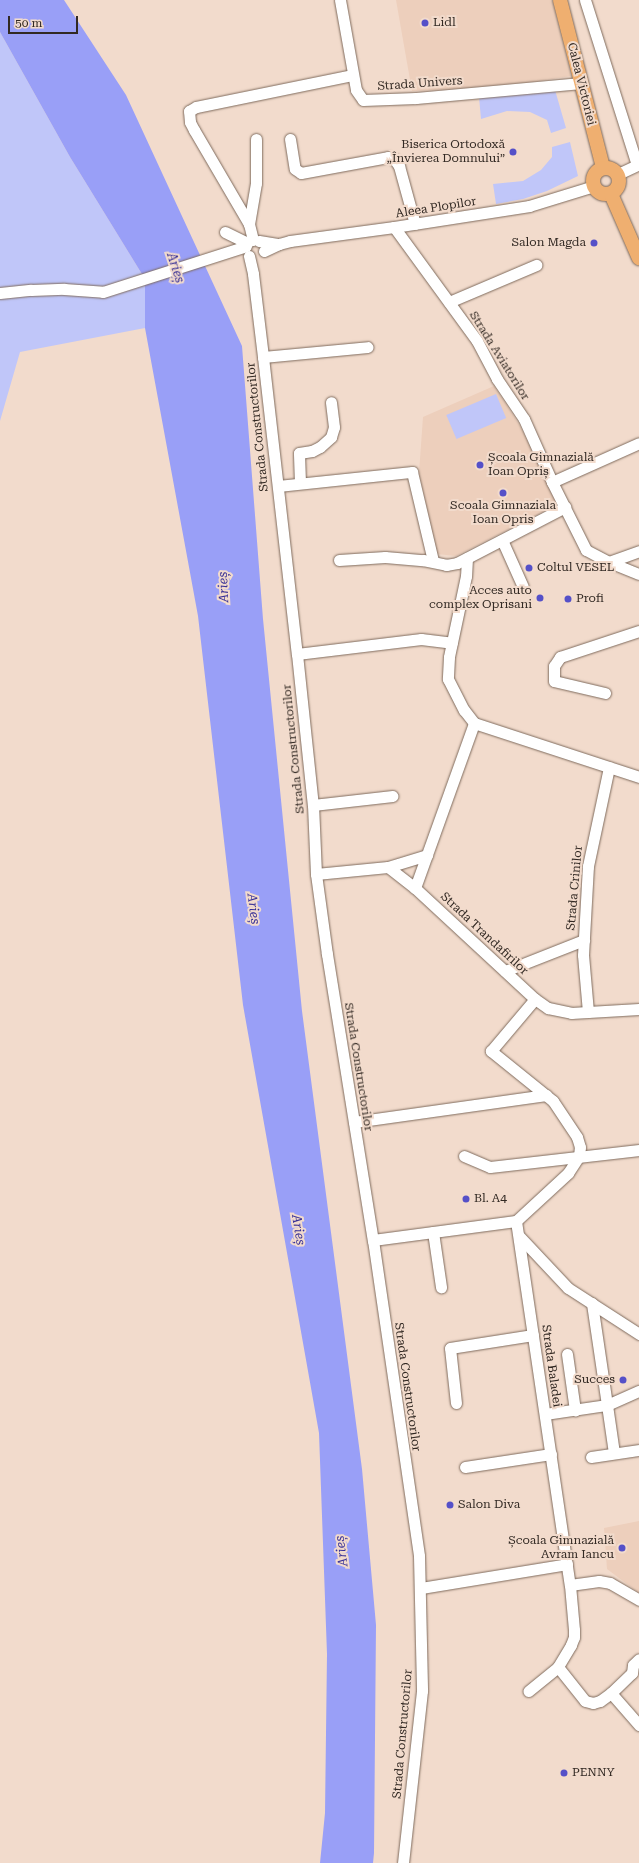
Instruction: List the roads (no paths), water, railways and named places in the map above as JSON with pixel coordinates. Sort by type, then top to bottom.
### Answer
[{"type":"main road","name":"Calea Victoriei","points":[[560,0],[603,168]]},
{"type":"main road","points":[[603,168],[612,169],[618,174],[620,183],[615,192],[611,194],[599,193],[594,186],[594,177],[599,170],[603,168]]},
{"type":"main road","points":[[611,194],[639,258]]},
{"type":"street","name":"Strada Univers","points":[[340,0],[352,75],[356,90],[363,100],[581,83]]},
{"type":"street","points":[[585,0],[638,164],[618,174]]},
{"type":"street","points":[[249,224],[194,130],[190,122],[189,111],[196,107],[352,75]]},
{"type":"street","points":[[0,293],[64,289],[102,292],[251,245],[263,245],[262,254],[254,258],[251,245],[249,224],[256,183],[256,139]]},
{"type":"street","points":[[290,140],[295,169],[301,173],[388,157],[394,159],[399,166],[415,224]]},
{"type":"street","name":"Aleea Plopilor","points":[[251,245],[279,244],[394,228],[529,206],[594,186]]},
{"type":"street","name":"Strada Aviatorilor","points":[[394,228],[477,341],[497,379],[524,419],[552,482],[586,550],[609,562],[639,574]]},
{"type":"street","points":[[225,232],[251,245]]},
{"type":"street","name":"Aleea Plopilor","points":[[262,254],[279,244]]},
{"type":"street","name":"Strada Constructorilor","points":[[251,245],[253,274],[264,357],[313,805],[316,874],[327,954],[373,1240],[418,1556],[421,1588],[422,1691],[403,1863]]},
{"type":"street","name":"Strada Constructorilor","points":[[253,274],[262,254]]},
{"type":"street","points":[[448,302],[536,265]]},
{"type":"street","points":[[264,357],[368,347]]},
{"type":"street","points":[[300,483],[299,453],[312,451],[320,447],[331,437],[334,427],[331,402]]},
{"type":"street","points":[[552,482],[639,443]]},
{"type":"street","points":[[278,486],[412,472],[433,561]]},
{"type":"street","points":[[339,560],[385,557],[433,561],[446,564],[457,563],[565,507]]},
{"type":"street","points":[[502,540],[523,587]]},
{"type":"street","points":[[609,562],[639,551]]},
{"type":"street","points":[[467,558],[466,576],[452,643],[448,679],[460,705],[474,723],[639,777]]},
{"type":"street","points":[[605,693],[554,681],[554,666],[560,657],[639,631]]},
{"type":"street","points":[[297,654],[421,639],[452,643]]},
{"type":"street","points":[[415,888],[474,723]]},
{"type":"street","name":"Strada Crinilor","points":[[588,1012],[584,940],[588,866],[609,767]]},
{"type":"street","points":[[313,805],[392,796]]},
{"type":"street","points":[[316,874],[388,867],[427,855]]},
{"type":"street","name":"Strada Trandafirilor","points":[[388,867],[415,888],[535,999],[548,1008],[560,1012],[639,1009]]},
{"type":"street","points":[[505,971],[584,940]]},
{"type":"street","points":[[373,1240],[516,1221],[568,1173],[579,1156],[580,1148],[577,1137],[553,1101],[491,1051],[535,999]]},
{"type":"street","points":[[354,1122],[546,1095]]},
{"type":"street","points":[[464,1156],[490,1167],[639,1150]]},
{"type":"street","name":"Strada Baladei","points":[[516,1221],[570,1586],[574,1637],[558,1667]]},
{"type":"street","points":[[433,1232],[441,1287]]},
{"type":"street","points":[[519,1236],[568,1288],[639,1334]]},
{"type":"street","points":[[592,1303],[614,1453]]},
{"type":"street","points":[[456,1403],[450,1348],[533,1335]]},
{"type":"street","points":[[567,1354],[575,1410]]},
{"type":"street","points":[[545,1414],[608,1405],[639,1391]]},
{"type":"street","points":[[591,1457],[639,1450]]},
{"type":"street","points":[[464,1467],[551,1454]]},
{"type":"street","points":[[421,1588],[567,1564]]},
{"type":"street","points":[[570,1586],[599,1581],[610,1583],[639,1600]]},
{"type":"street","points":[[528,1691],[558,1667],[585,1701],[593,1703],[600,1701],[611,1693],[632,1673],[633,1665],[639,1659]]},
{"type":"street","points":[[611,1693],[639,1725]]},
{"type":"water","name":"Arieș","points":[[0,0],[64,0],[126,95],[242,346],[263,619],[302,1011],[362,1469],[376,1625],[373,1863],[320,1863],[325,1813],[327,1654],[319,1433],[243,1005],[198,616],[145,328],[145,279],[70,157],[0,32]]},
{"type":"place","name":"Lidl","points":[[425,23]]},
{"type":"place","name":"Biserica Ortodoxă „Învierea Domnului”","points":[[513,152]]},
{"type":"place","name":"Salon Magda","points":[[594,243]]},
{"type":"place","name":"Școala Gimnazială Ioan Opriș","points":[[480,465]]},
{"type":"place","name":"Scoala Gimnaziala Ioan Opris","points":[[503,493]]},
{"type":"place","name":"Coltul VESEL","points":[[529,568]]},
{"type":"place","name":"Acces auto complex Oprisani","points":[[540,598]]},
{"type":"place","name":"Profi","points":[[568,599]]},
{"type":"place","name":"Bl. A4","points":[[466,1199]]},
{"type":"place","name":"Succes","points":[[623,1380]]},
{"type":"place","name":"Salon Diva","points":[[450,1505]]},
{"type":"place","name":"Școala Gimnazială Avram Iancu","points":[[622,1548]]},
{"type":"place","name":"PENNY","points":[[564,1773]]}]
